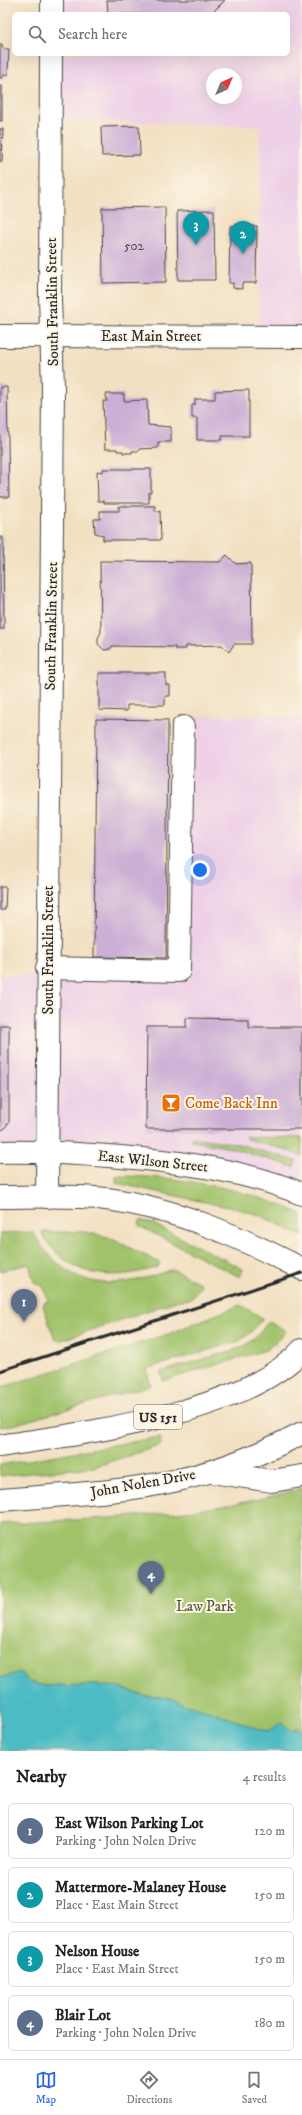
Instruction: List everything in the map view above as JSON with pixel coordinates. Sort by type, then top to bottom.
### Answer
[{"type":"street","points":[[52,0],[52,12]]},
{"type":"street","name":"South Franklin Street","points":[[47,1197],[47,968],[52,337],[50,259],[51,56]]},
{"type":"street","name":"East Main Street","points":[[0,336],[302,337]]},
{"type":"street","points":[[47,968],[179,971],[183,727]]},
{"type":"street","name":"East Wilson Street","points":[[0,1152],[47,1151],[196,1164],[267,1181],[302,1194]]},
{"type":"street","points":[[0,1197],[105,1199],[173,1214],[237,1237],[302,1269]]},
{"type":"street","name":"US 151","points":[[0,1446],[123,1425],[184,1411],[221,1398],[260,1381],[280,1370],[302,1350]]},
{"type":"street","name":"John Nolen Drive","points":[[0,1500],[145,1486],[177,1480],[209,1471],[269,1449],[302,1433]]},
{"type":"street","points":[[209,1471],[272,1481],[302,1476]]},
{"type":"shaded area","points":[[52,0],[302,0],[302,337],[259,336],[260,126],[51,119],[51,56],[290,56],[290,12],[52,12]]},
{"type":"shaded area","points":[[191,716],[302,716],[302,1194],[267,1181],[0,1152],[0,975],[187,975]]},
{"type":"green space","points":[[192,1137],[238,1144],[296,1161],[294,1167],[231,1148],[192,1141]]},
{"type":"green space","points":[[245,1137],[302,1138],[302,1156],[270,1145],[246,1139]]},
{"type":"green space","points":[[116,1176],[164,1178],[187,1181],[211,1185],[257,1197],[302,1214],[302,1236],[259,1215],[116,1183]]},
{"type":"green space","points":[[140,1220],[153,1224],[243,1269],[240,1277],[139,1226]]},
{"type":"green space","points":[[33,1232],[46,1251],[61,1266],[77,1276],[94,1281],[111,1283],[131,1281],[172,1269],[200,1283],[201,1287],[190,1299],[179,1300],[59,1341],[54,1337],[43,1306],[44,1303],[48,1301],[43,1286],[34,1282],[29,1264],[0,1271],[0,1233]]},
{"type":"green space","points":[[42,1232],[84,1232],[108,1237],[160,1263],[158,1267],[144,1271],[118,1275],[92,1272],[79,1268],[67,1261],[50,1246],[44,1238]]},
{"type":"green space","points":[[240,1305],[263,1318],[249,1334],[239,1341],[146,1369],[151,1385],[13,1425],[0,1427],[0,1388],[168,1334]]},
{"type":"green space","points":[[269,1321],[286,1331],[266,1350],[163,1381],[161,1372],[243,1347],[256,1337]]},
{"type":"green space","points":[[159,1437],[161,1445],[94,1467],[0,1476],[0,1465]]},
{"type":"green space","name":"Law Park","points":[[302,1488],[302,1731],[298,1728],[292,1731],[261,1730],[205,1709],[185,1705],[171,1698],[145,1696],[117,1687],[97,1685],[45,1686],[29,1682],[20,1672],[5,1677],[0,1677],[0,1524],[114,1518],[190,1511],[265,1498]]},
{"type":"water","points":[[20,1672],[29,1682],[45,1686],[97,1685],[117,1687],[145,1696],[171,1698],[185,1705],[205,1709],[261,1730],[268,1731],[281,1723],[292,1731],[298,1728],[302,1731],[302,1751],[0,1751],[0,1677],[5,1677]]},
{"type":"building","points":[[107,0],[225,0],[213,12],[108,12]]},
{"type":"building","points":[[0,44],[2,44],[3,49],[9,49],[8,75],[3,75],[3,78],[0,78]]},
{"type":"building","points":[[0,86],[2,86],[2,121],[0,121]]},
{"type":"building","points":[[139,126],[140,155],[102,156],[101,127]]},
{"type":"building","points":[[0,129],[3,129],[2,162],[0,161]]},
{"type":"building","points":[[165,207],[166,282],[103,283],[102,208]]},
{"type":"building","points":[[214,210],[215,280],[178,280],[177,211]]},
{"type":"building","points":[[230,226],[257,226],[256,283],[242,283],[242,289],[233,288],[233,283],[229,283]]},
{"type":"building","points":[[0,387],[7,387],[9,497],[0,497]]},
{"type":"building","points":[[249,390],[249,436],[222,436],[222,440],[197,440],[197,418],[192,418],[192,405],[195,405],[195,399],[215,399],[215,391]]},
{"type":"building","points":[[106,394],[124,394],[124,401],[147,400],[148,425],[171,427],[171,442],[158,442],[158,448],[139,449],[139,451],[132,451],[132,453],[123,453],[123,451],[117,451],[117,449],[105,449],[103,401],[107,401]]},
{"type":"building","points":[[103,469],[151,469],[151,492],[149,492],[149,503],[104,503],[104,501],[98,501],[97,471],[103,472]]},
{"type":"building","points":[[119,506],[155,506],[155,511],[160,511],[161,540],[103,540],[103,535],[95,533],[94,519],[100,519],[100,511],[119,511]]},
{"type":"building","points":[[0,537],[3,537],[4,629],[0,629]]},
{"type":"building","points":[[227,555],[236,564],[251,563],[252,644],[234,644],[229,652],[222,645],[186,646],[186,649],[175,649],[175,647],[112,646],[110,649],[104,650],[98,644],[98,638],[101,632],[100,561],[220,562]]},
{"type":"building","points":[[99,673],[166,673],[166,685],[170,685],[170,696],[165,696],[165,705],[127,705],[127,711],[99,710]]},
{"type":"building","points":[[96,719],[168,720],[166,958],[94,957]]},
{"type":"building","points":[[0,887],[6,887],[5,910],[0,910]]},
{"type":"building","points":[[187,1018],[248,1019],[248,1027],[302,1027],[302,1129],[146,1129],[147,1027],[187,1027]]},
{"type":"building","points":[[0,1025],[9,1025],[9,1122],[4,1129],[0,1130]]},
{"type":"railway","points":[[0,1371],[302,1273]]},
{"type":"place","name":"Nelson House","points":[[196,245]]},
{"type":"place","name":"Mattermore-Malaney House","points":[[243,254]]},
{"type":"place","name":"Come Back Inn","points":[[171,1103]]},
{"type":"place","name":"East Wilson Parking Lot","points":[[24,1322]]},
{"type":"place","name":"Blair Lot","points":[[151,1594]]}]
